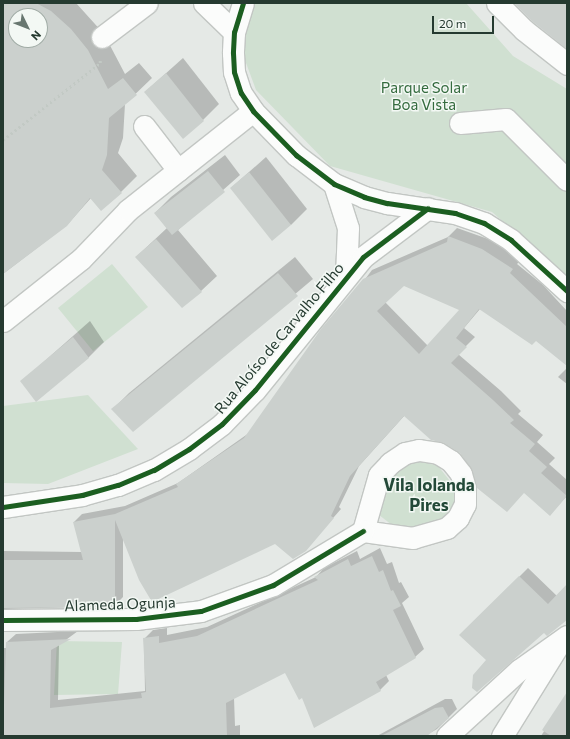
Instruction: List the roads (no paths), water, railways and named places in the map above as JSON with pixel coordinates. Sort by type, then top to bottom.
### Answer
[{"type":"street","points":[[102,37],[147,3]]},
{"type":"street","points":[[204,3],[234,32]]},
{"type":"street","points":[[243,3],[234,32],[234,72],[241,93],[253,111],[296,155],[334,184],[376,200],[455,212],[484,223],[511,240],[567,291]]},
{"type":"street","points":[[497,3],[524,30],[567,64]]},
{"type":"street","points":[[3,321],[81,259],[113,224],[253,111]]},
{"type":"street","points":[[460,122],[506,119],[567,180]]},
{"type":"street","points":[[144,126],[178,170]]},
{"type":"street","name":"Rua Aloíso de Carvalho Filho","points":[[334,184],[348,228],[346,276]]},
{"type":"street","name":"Rua Aloíso de Carvalho Filho","points":[[3,507],[82,495],[118,485],[154,470],[188,449],[222,424],[255,390],[346,276],[363,258],[428,208]]},
{"type":"street","points":[[419,450],[438,453],[451,461],[461,474],[465,488],[465,504],[458,518],[447,528],[413,538],[363,531],[379,475],[390,463],[405,453],[419,450]]},
{"type":"street","name":"Alameda Ogunja","points":[[3,620],[136,618],[201,611],[273,585],[363,531]]},
{"type":"street","points":[[447,736],[469,718],[536,655],[563,640]]},
{"type":"street","points":[[502,736],[563,640]]},
{"type":"street","points":[[458,736],[469,718]]},
{"type":"district","name":"Vila Iolanda Pires","points":[[429,495]]},
{"type":"park label","name":"Parque Solar Boa Vista","points":[[424,96]]}]
